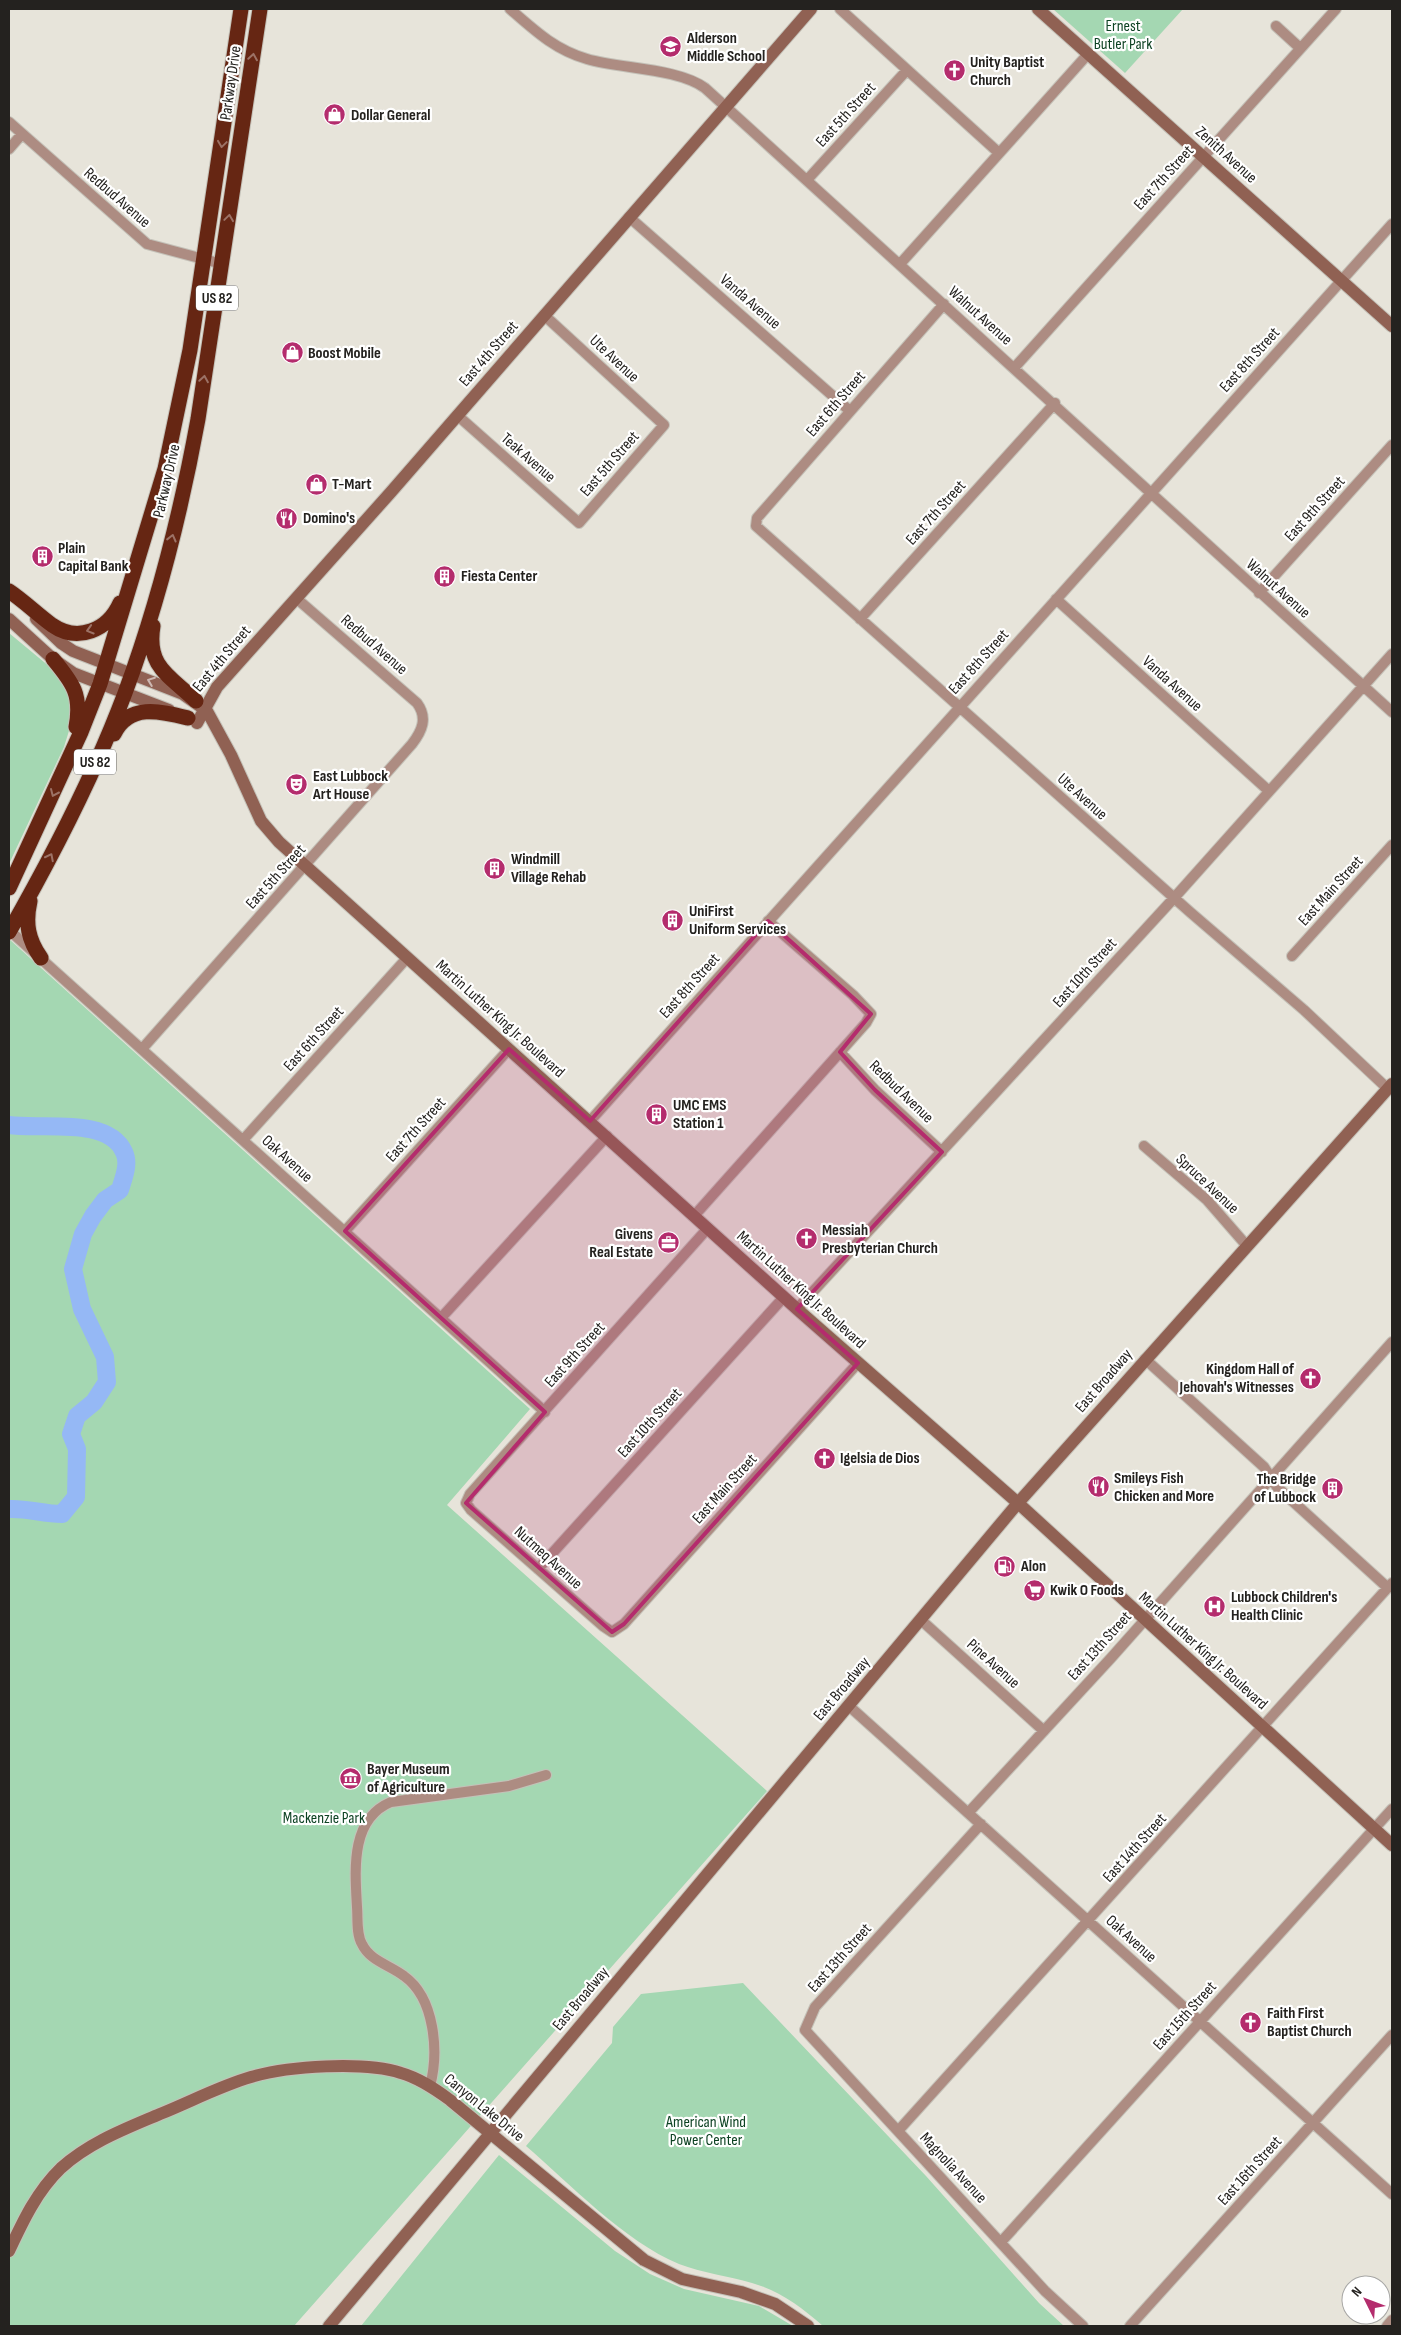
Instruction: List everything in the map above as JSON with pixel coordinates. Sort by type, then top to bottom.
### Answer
[{"type":"highway","name":"Parkway Drive","points":[[9,888],[63,773],[100,684],[137,565],[178,414],[190,350],[241,9]]},
{"type":"highway","name":"Parkway Drive","points":[[9,931],[36,884],[76,806],[125,694],[160,585],[188,474],[260,9]]},
{"type":"highway","points":[[9,592],[61,629],[71,633],[93,631],[111,619],[137,565]]},
{"type":"highway","points":[[160,585],[151,639],[152,654],[163,673],[199,704]]},
{"type":"highway","points":[[53,660],[76,690],[79,704],[76,729],[63,773]]},
{"type":"highway","points":[[76,806],[100,765],[115,731],[131,715],[145,710],[192,720]]},
{"type":"highway","points":[[36,884],[27,916],[28,931],[32,946],[41,958]]},
{"type":"main road","name":"East 4th Street","points":[[192,720],[199,704],[217,687],[457,416],[811,9]]},
{"type":"main road","name":"Zenith Avenue","points":[[1038,9],[1392,326]]},
{"type":"main road","points":[[9,592],[61,644],[73,651],[132,673],[199,704]]},
{"type":"main road","points":[[9,619],[53,660],[73,673],[192,720],[220,736]]},
{"type":"main road","name":"Martin Luther King Jr. Boulevard","points":[[199,704],[220,736],[261,821],[279,842],[797,1309],[1018,1504],[1392,1845]]},
{"type":"main road","name":"East Broadway","points":[[329,2326],[1018,1504],[1145,1359],[1390,1086]]},
{"type":"main road","name":"Canyon Lake Drive","points":[[9,2251],[34,2201],[48,2182],[78,2155],[101,2140],[228,2085],[251,2077],[278,2071],[348,2067],[401,2072],[430,2086],[644,2260],[682,2279],[741,2292],[766,2300],[792,2314],[808,2326]]},
{"type":"street","name":"Walnut Avenue","points":[[510,9],[539,34],[562,49],[600,62],[688,79],[705,88],[1015,367],[1259,593],[1392,712]]},
{"type":"street","points":[[840,9],[999,153]]},
{"type":"street","name":"East 7th Street","points":[[1015,367],[1336,9]]},
{"type":"street","points":[[1276,26],[1300,48]]},
{"type":"street","points":[[900,264],[1088,54]]},
{"type":"street","name":"East 5th Street","points":[[807,180],[907,70]]},
{"type":"street","name":"Redbud Avenue","points":[[9,122],[140,240],[159,249],[222,264]]},
{"type":"street","points":[[9,149],[22,134]]},
{"type":"street","name":"Vanda Avenue","points":[[629,217],[850,411]]},
{"type":"street","name":"East 8th Street","points":[[590,1121],[1392,224]]},
{"type":"street","name":"East 6th Street","points":[[756,526],[757,518],[944,304]]},
{"type":"street","name":"Ute Avenue","points":[[544,315],[664,425]]},
{"type":"street","name":"East 7th Street","points":[[860,619],[1055,404]]},
{"type":"street","name":"Teak Avenue","points":[[457,416],[578,523]]},
{"type":"street","name":"East 5th Street","points":[[578,523],[664,425]]},
{"type":"street","name":"East 9th Street","points":[[1259,593],[1392,445]]},
{"type":"street","name":"Ute Avenue","points":[[756,526],[1174,898],[1390,1086]]},
{"type":"street","name":"Redbud Avenue","points":[[296,598],[414,700],[420,707],[424,720]]},
{"type":"street","name":"Vanda Avenue","points":[[1056,599],[1269,792]]},
{"type":"street","name":"East 10th Street","points":[[797,1309],[1174,898],[1392,654]]},
{"type":"street","name":"East 5th Street","points":[[142,1049],[412,744],[421,731],[424,720]]},
{"type":"street","name":"East Main Street","points":[[1292,956],[1392,845]]},
{"type":"street","points":[[694,1216],[840,1052],[871,1014],[853,995],[768,921]]},
{"type":"street","name":"Oak Avenue","points":[[9,931],[545,1412]]},
{"type":"street","name":"East 6th Street","points":[[243,1140],[407,958]]},
{"type":"street","name":"East 7th Street","points":[[345,1231],[509,1049]]},
{"type":"street","name":"Redbud Avenue","points":[[840,1052],[875,1090],[942,1152]]},
{"type":"street","points":[[441,1318],[607,1136]]},
{"type":"street","name":"Spruce Avenue","points":[[1144,1146],[1222,1215],[1247,1246]]},
{"type":"street","name":"East 9th Street","points":[[466,1503],[470,1494],[708,1228]]},
{"type":"street","name":"East 10th Street","points":[[538,1569],[784,1297]]},
{"type":"street","name":"East 13th Street","points":[[969,1812],[1145,1619],[1392,1342]]},
{"type":"street","points":[[1145,1359],[1264,1468],[1277,1487],[1390,1585]]},
{"type":"street","name":"East Main Street","points":[[612,1632],[624,1624],[858,1363]]},
{"type":"street","name":"Nutmeq Avenue","points":[[466,1503],[538,1569],[612,1632]]},
{"type":"street","name":"East 14th Street","points":[[898,2131],[1390,1585]]},
{"type":"street","name":"Pine Avenue","points":[[922,1620],[1044,1730]]},
{"type":"street","name":"Oak Avenue","points":[[849,1706],[1392,2194]]},
{"type":"street","points":[[430,2086],[434,2068],[435,2046],[423,2001],[404,1976],[369,1954],[360,1941],[355,1874],[357,1846],[361,1833],[375,1812],[391,1802],[509,1786],[546,1775]]},
{"type":"street","name":"East 15th Street","points":[[1001,2242],[1392,1810]]},
{"type":"street","name":"East 13th Street","points":[[806,2026],[815,2007],[981,1824]]},
{"type":"street","name":"Magnolia Avenue","points":[[806,2026],[805,2030],[813,2040],[1045,2291],[1083,2326]]},
{"type":"street","name":"East 16th Street","points":[[1130,2326],[1392,2036]]},
{"type":"street","points":[[1387,2326],[1392,2320]]},
{"type":"highlighted area","points":[[768,921],[871,1014],[840,1052],[875,1090],[942,1152],[797,1309],[858,1363],[624,1624],[612,1632],[466,1503],[545,1412],[345,1231],[509,1049],[590,1121]]},
{"type":"green space","name":"Ernest Butler Park","points":[[1053,9],[1183,9],[1125,73]]},
{"type":"green space","points":[[9,633],[56,672],[76,708],[64,747],[9,864]]},
{"type":"green space","name":"Mackenzie Park","points":[[9,939],[530,1409],[447,1505],[767,1791],[294,2326],[9,2326]]},
{"type":"green space","name":"American Wind Power Center","points":[[743,1983],[926,2176],[1039,2303],[1064,2326],[823,2326],[798,2306],[772,2290],[688,2267],[658,2254],[598,2211],[526,2146],[612,2043],[613,2027],[641,1994]]},
{"type":"green space","points":[[499,2155],[615,2251],[650,2274],[684,2289],[759,2306],[793,2326],[361,2326]]},
{"type":"waterway","points":[[9,1125],[72,1127],[104,1133],[116,1141],[126,1157],[125,1171],[120,1190],[105,1200],[93,1216],[83,1234],[73,1269],[82,1309],[105,1357],[107,1382],[94,1402],[77,1416],[71,1434],[77,1449],[76,1497],[62,1514],[9,1509]]},
{"type":"place","name":"Alderson Middle School","points":[[671,47]]},
{"type":"place","name":"Unity Baptist Church","points":[[954,71]]},
{"type":"place","name":"Dollar General","points":[[335,115]]},
{"type":"place","name":"Boost Mobile","points":[[292,353]]},
{"type":"place","name":"T-Mart","points":[[316,484]]},
{"type":"place","name":"Domino's","points":[[287,518]]},
{"type":"place","name":"Plain Capital Bank","points":[[42,557]]},
{"type":"place","name":"Fiesta Center","points":[[445,576]]},
{"type":"place","name":"East Lubbock Art House","points":[[297,785]]},
{"type":"place","name":"Windmill Village Rehab","points":[[495,868]]},
{"type":"place","name":"UniFirst Uniform Services","points":[[673,920]]},
{"type":"place","name":"UMC EMS Station 1","points":[[657,1114]]},
{"type":"place","name":"Messiah Presbyterian Church","points":[[806,1239]]},
{"type":"place","name":"Givens Real Estate","points":[[669,1243]]},
{"type":"place","name":"Kingdom Hall of Jehovah's Witnesses","points":[[1310,1378]]},
{"type":"place","name":"Igelsia de Dios","points":[[824,1458]]},
{"type":"place","name":"Smileys Fish Chicken and More","points":[[1098,1487]]},
{"type":"place","name":"The Bridge of Lubbock","points":[[1332,1488]]},
{"type":"place","name":"Alon","points":[[1005,1566]]},
{"type":"place","name":"Kwik O Foods","points":[[1034,1590]]},
{"type":"place","name":"Lubbock Children's Health Clinic","points":[[1215,1606]]},
{"type":"place","name":"Bayer Museum of Agriculture","points":[[351,1778]]},
{"type":"place","name":"Faith First Baptist Church","points":[[1251,2022]]}]
